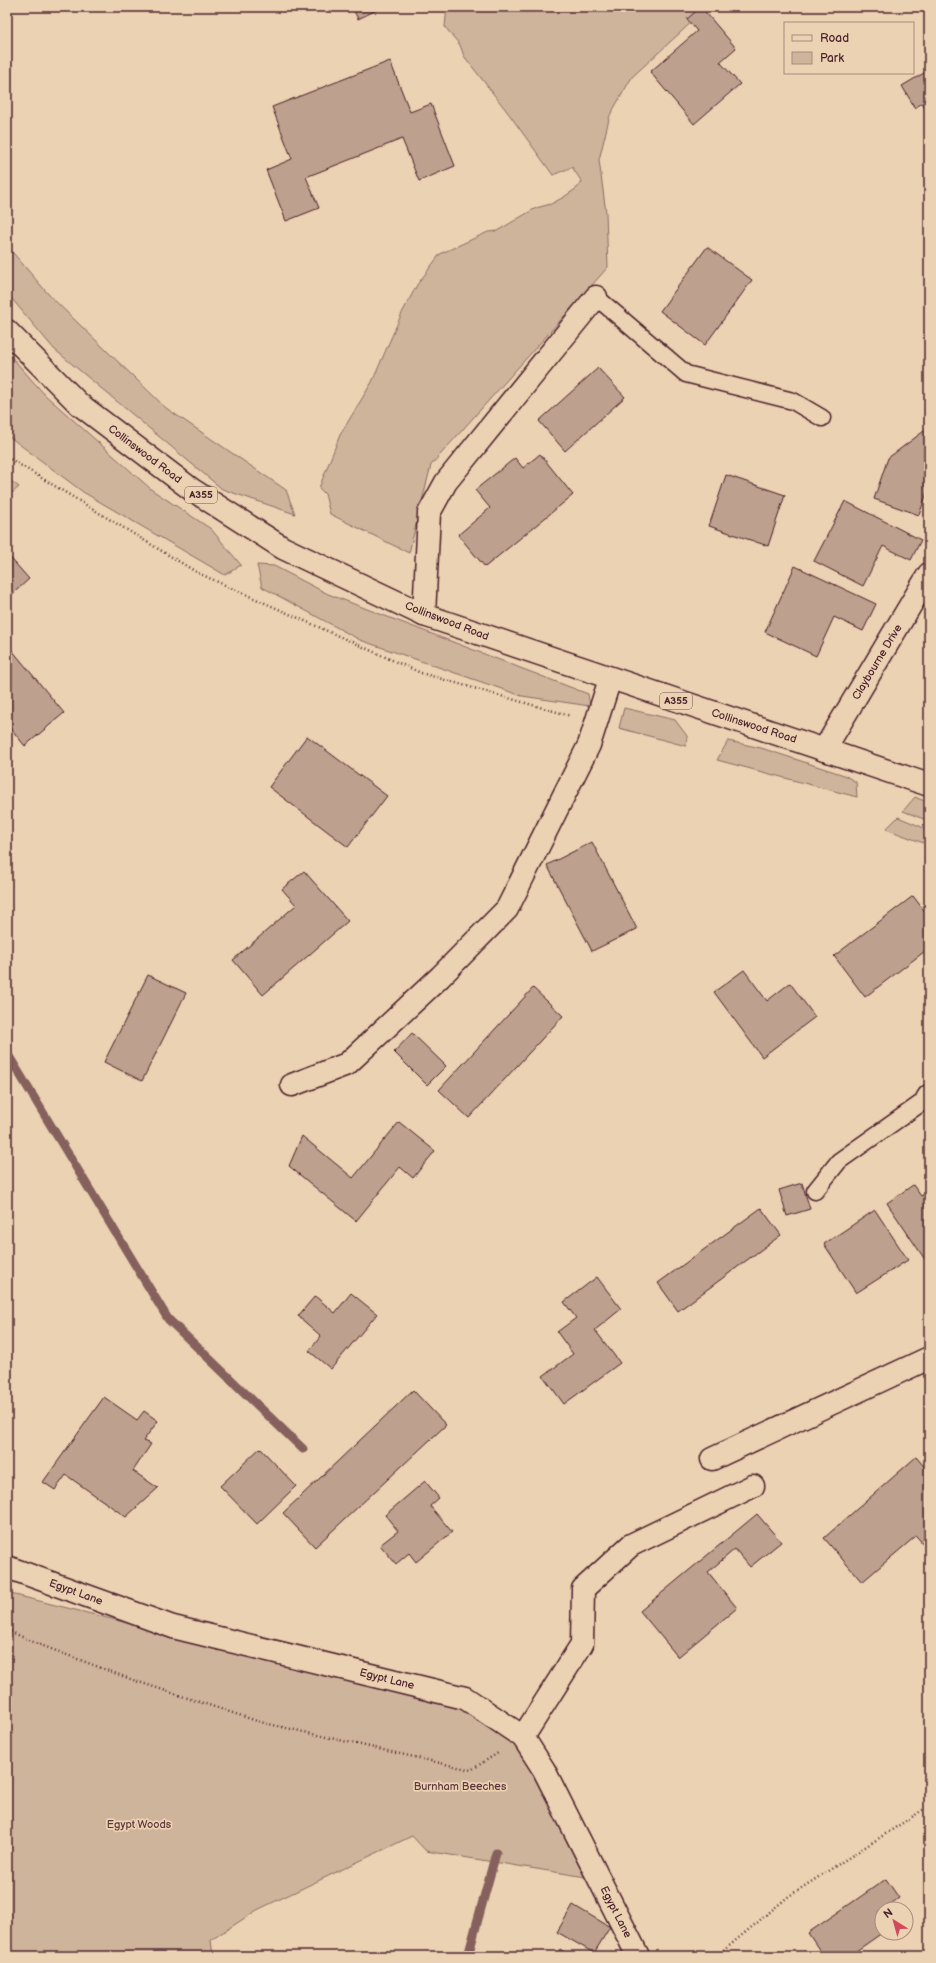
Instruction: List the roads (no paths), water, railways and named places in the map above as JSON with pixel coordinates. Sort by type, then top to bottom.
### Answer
[{"type":"street","points":[[424,615],[429,513],[446,482],[596,297]]},
{"type":"street","name":"Collinswood Road","points":[[7,331],[79,404],[191,489],[283,548],[424,615],[610,679],[929,785]]},
{"type":"street","name":"Claybourne Drive","points":[[824,750],[929,574]]},
{"type":"street","points":[[292,1085],[347,1064],[440,977],[507,909],[589,745],[610,679]]},
{"type":"street","points":[[712,1459],[929,1358]]},
{"type":"street","points":[[523,1737],[582,1644],[583,1589],[631,1545],[753,1486]]},
{"type":"street","name":"Egypt Lane","points":[[7,1567],[173,1627],[465,1698],[523,1737],[544,1770],[638,1956]]},
{"type":"lane","points":[[596,297],[686,374],[793,401],[822,418]]},
{"type":"lane","points":[[815,1192],[839,1161],[928,1097]]},
{"type":"waterway","points":[[7,1053],[168,1319],[303,1449]]},
{"type":"waterway","points":[[468,1956],[496,1853]]},
{"type":"park label","name":"Burnham Beeches","points":[[460,1786]]},
{"type":"park label","name":"Egypt Woods","points":[[139,1824]]}]
